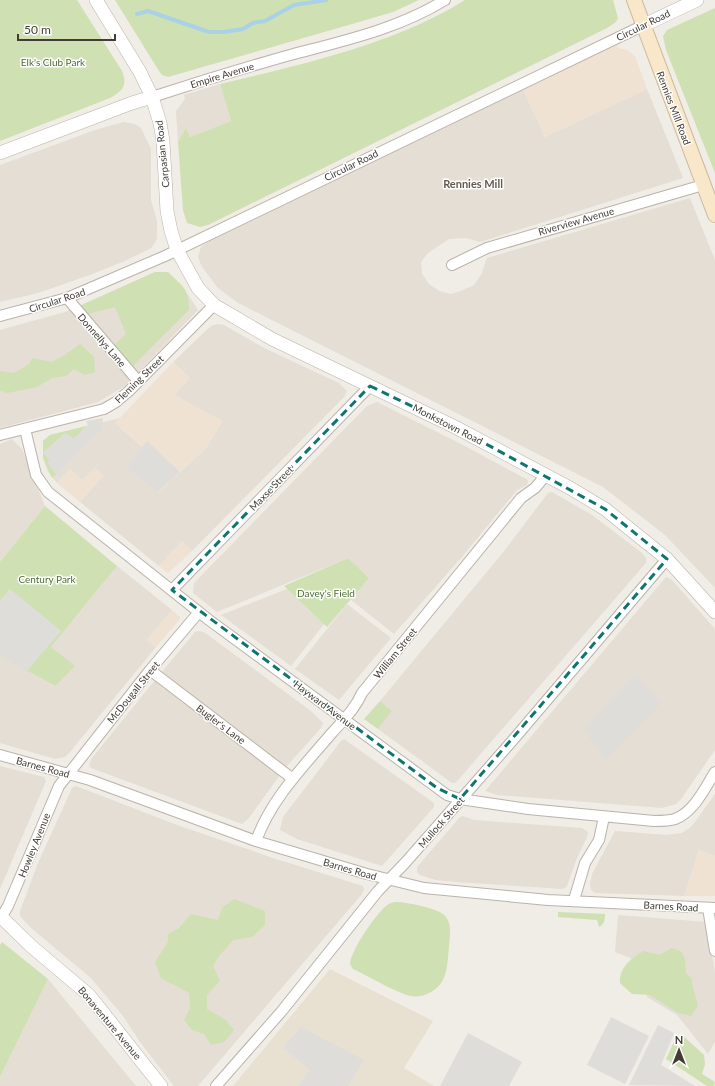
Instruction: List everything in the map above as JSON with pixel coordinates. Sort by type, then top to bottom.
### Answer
[{"type":"main road","name":"Rennies Mill Road","points":[[634,0],[642,26],[715,215]]},
{"type":"street","name":"Carpasian Road","points":[[96,0],[136,66],[152,97],[160,123],[163,141],[167,211],[177,250]]},
{"type":"street","name":"Empire Avenue","points":[[0,153],[124,106],[264,62],[373,32],[406,19],[445,0]]},
{"type":"street","name":"Circular Road","points":[[0,316],[67,298],[177,250],[697,0]]},
{"type":"street","name":"Riverview Avenue","points":[[452,266],[487,248],[703,185]]},
{"type":"street","name":"Monkstown Road","points":[[177,250],[198,288],[214,305],[272,339],[455,426],[546,474],[606,508],[667,558],[715,612]]},
{"type":"street","name":"Donnellys Lane","points":[[67,298],[138,382]]},
{"type":"street","name":"Fleming Street","points":[[0,435],[104,409],[119,400],[214,305]]},
{"type":"street","name":"Maxse Street","points":[[172,590],[370,386]]},
{"type":"street","name":"Hayward Avenue","points":[[25,429],[36,475],[46,491],[199,612],[447,795],[460,799],[528,809],[654,821],[674,819],[684,815],[701,794],[715,772]]},
{"type":"street","name":"William Street","points":[[256,841],[263,821],[293,779],[356,707],[362,693],[520,498],[535,488],[546,474]]},
{"type":"street","name":"Mullock Street","points":[[216,1086],[281,1012],[389,880],[513,740],[667,558]]},
{"type":"street","name":"McDougall Street","points":[[68,773],[150,670],[199,612]]},
{"type":"street","name":"Bugler's Lane","points":[[150,670],[293,779]]},
{"type":"street","name":"Barnes Road","points":[[0,755],[68,773],[256,841],[389,880],[424,888],[474,894],[712,908]]},
{"type":"street","name":"Howley Avenue","points":[[1,917],[8,906],[49,806],[68,773]]},
{"type":"street","points":[[574,900],[585,863],[599,840],[604,817]]},
{"type":"street","points":[[712,908],[715,951]]},
{"type":"street","name":"Bonaventure Avenue","points":[[1,917],[31,946],[89,995],[161,1086]]},
{"type":"highlighted area","points":[[370,386],[455,427],[605,509],[667,559],[460,799],[437,788],[172,590]]},
{"type":"shaded area","points":[[616,43],[620,49],[626,49],[635,56],[647,89],[545,137],[523,89]]},
{"type":"shaded area","points":[[220,84],[231,121],[190,137],[186,129],[178,142],[176,111],[185,99],[184,95]]},
{"type":"shaded area","points":[[523,89],[545,137],[647,89],[683,178],[480,242],[466,238],[449,239],[428,253],[421,262],[422,274],[429,284],[439,291],[451,294],[474,285],[481,275],[487,258],[690,198],[715,260],[715,588],[665,535],[603,487],[238,303],[218,288],[202,267],[198,257],[201,247],[210,241]]},
{"type":"shaded area","points":[[124,122],[135,124],[141,128],[151,149],[151,200],[157,221],[157,238],[155,243],[151,248],[125,261],[87,276],[38,293],[0,302],[0,165],[95,130]]},
{"type":"shaded area","points":[[155,272],[168,272],[182,286],[198,310],[125,386],[98,402],[0,428],[0,330],[65,312]]},
{"type":"shaded area","points":[[218,324],[224,325],[264,348],[339,383],[347,391],[344,397],[192,551],[182,541],[159,566],[80,502],[104,475],[82,480],[70,469],[57,483],[48,472],[43,458],[43,441],[50,435],[120,418],[115,423],[142,447],[159,492],[207,447],[222,421],[174,395],[190,378],[173,362],[211,326]]},
{"type":"shaded area","points":[[173,362],[190,378],[174,395],[223,421],[207,447],[158,492],[126,468],[142,447],[115,423]]},
{"type":"shaded area","points":[[377,402],[461,444],[528,480],[527,485],[517,490],[461,558],[394,634],[350,599],[369,578],[348,558],[217,612],[193,593],[194,583],[367,406]]},
{"type":"shaded area","points":[[103,418],[101,430],[56,474],[48,464],[49,459],[43,453],[65,433],[74,439],[88,425],[86,421]]},
{"type":"shaded area","points":[[12,439],[22,449],[45,506],[0,562],[0,444]]},
{"type":"shaded area","points":[[147,441],[180,472],[158,492],[126,468]]},
{"type":"shaded area","points":[[95,467],[104,475],[80,502],[57,483],[70,469],[82,480]]},
{"type":"shaded area","points":[[552,492],[592,515],[642,553],[646,558],[646,563],[459,779],[455,783],[452,783],[378,729],[392,711],[380,701],[505,550],[548,493]]},
{"type":"shaded area","points":[[182,541],[192,551],[168,573],[159,566]]},
{"type":"shaded area","points":[[117,566],[172,610],[147,640],[156,647],[65,757],[55,759],[0,743],[0,656],[55,686],[51,647]]},
{"type":"shaded area","points":[[666,577],[672,580],[715,629],[715,750],[681,799],[676,804],[662,808],[497,795],[485,791]]},
{"type":"shaded area","points":[[10,589],[61,631],[27,671],[0,656],[0,600]]},
{"type":"shaded area","points":[[287,589],[324,624],[291,666],[221,615]]},
{"type":"shaded area","points":[[347,604],[391,638],[339,700],[295,669]]},
{"type":"shaded area","points":[[172,610],[180,617],[180,619],[156,647],[147,640]]},
{"type":"shaded area","points":[[195,632],[204,632],[311,711],[323,723],[321,728],[285,768],[249,818],[242,824],[91,768],[89,765],[92,758],[147,690]]},
{"type":"shaded area","points":[[635,675],[662,702],[606,760],[584,729]]},
{"type":"shaded area","points":[[344,739],[434,803],[434,807],[382,866],[297,839],[280,830],[283,817]]},
{"type":"shaded area","points":[[0,766],[44,777],[46,781],[0,889]]},
{"type":"shaded area","points":[[76,786],[177,825],[279,860],[363,886],[364,890],[362,894],[198,1086],[174,1086],[140,1042],[123,1016],[91,978],[31,928],[20,916],[20,911],[38,863],[72,788]]},
{"type":"shaded area","points":[[715,794],[715,856],[699,850],[684,896],[596,893],[591,890],[590,884],[592,874],[615,831],[667,835],[682,833],[692,826]]},
{"type":"shaded area","points":[[463,816],[474,820],[582,828],[588,832],[567,886],[563,889],[455,882],[436,880],[420,875],[417,872],[417,867],[460,817]]},
{"type":"shaded area","points":[[699,850],[715,856],[715,896],[684,896]]},
{"type":"shaded area","points":[[618,915],[707,922],[715,972],[715,1042],[708,1054],[677,1015],[647,997],[643,967],[630,958],[615,952]]},
{"type":"shaded area","points":[[330,969],[433,1021],[404,1068],[434,1086],[233,1086]]},
{"type":"shaded area","points":[[48,979],[136,1086],[0,1086],[0,1077]]},
{"type":"shaded area","points":[[611,1017],[649,1036],[625,1084],[587,1065]]},
{"type":"shaded area","points":[[658,1025],[674,1033],[661,1065],[695,1086],[629,1085]]},
{"type":"shaded area","points":[[301,1027],[364,1060],[348,1086],[298,1086],[310,1070],[283,1048]]},
{"type":"shaded area","points":[[468,1033],[522,1062],[509,1086],[440,1086]]},
{"type":"green space","name":"Elk's Club Park","points":[[0,0],[77,0],[122,71],[124,76],[123,88],[110,98],[0,141]]},
{"type":"green space","points":[[115,0],[419,0],[393,12],[168,77],[162,75],[159,71]]},
{"type":"green space","points":[[465,0],[613,0],[618,18],[616,22],[607,28],[208,225],[200,227],[187,223],[183,210],[178,142],[186,128],[190,137],[231,121],[220,84],[314,61],[378,41],[438,15]]},
{"type":"green space","points":[[715,8],[715,173],[666,50],[663,36],[667,30]]},
{"type":"green space","points":[[155,272],[168,272],[184,288],[188,297],[189,310],[131,368],[114,345],[126,334],[115,307],[87,314],[80,306]]},
{"type":"green space","points":[[80,344],[94,357],[95,372],[85,375],[74,369],[66,376],[52,378],[37,387],[7,393],[0,390],[0,371],[14,373],[29,364],[32,358],[51,362],[65,355]]},
{"type":"green space","points":[[86,426],[74,439],[65,433],[43,453],[43,441],[50,435]]},
{"type":"green space","points":[[43,453],[49,459],[48,464],[56,474],[52,478],[43,458]]},
{"type":"green space","name":"Century Park","points":[[45,506],[117,566],[51,647],[75,666],[55,686],[0,656],[0,562]]},
{"type":"green space","name":"Davey's Field","points":[[348,558],[369,578],[327,627],[284,586]]},
{"type":"green space","points":[[380,701],[392,711],[378,729],[364,719]]},
{"type":"green space","points":[[234,899],[265,911],[265,925],[252,937],[233,940],[219,956],[213,966],[220,981],[207,995],[207,1009],[226,1020],[234,1030],[224,1042],[211,1045],[204,1034],[192,1030],[184,1020],[190,1008],[189,993],[161,978],[155,962],[168,942],[168,934],[179,928],[191,914],[218,920],[222,908]]},
{"type":"green space","points":[[395,902],[414,904],[430,908],[442,914],[448,920],[450,939],[445,974],[440,985],[425,995],[406,995],[353,969],[350,964],[354,951],[373,921],[386,906]]},
{"type":"green space","points":[[558,912],[605,914],[605,918],[603,924],[599,927],[597,920],[558,917]]},
{"type":"green space","points":[[2,942],[48,979],[0,1077],[0,945]]},
{"type":"green space","points":[[672,948],[682,952],[685,960],[686,973],[692,979],[698,1006],[691,1016],[678,1013],[650,995],[632,994],[620,983],[620,978],[624,968],[630,960],[644,951],[659,955]]},
{"type":"green space","points":[[681,1034],[704,1055],[705,1064],[702,1074],[715,1082],[714,1086],[707,1086],[666,1059],[673,1044]]},
{"type":"waterway","points":[[137,14],[148,11],[209,32],[224,32],[243,29],[253,23],[265,21],[294,5],[326,0]]},
{"type":"district","name":"Rennies Mill","points":[[473,183]]}]
